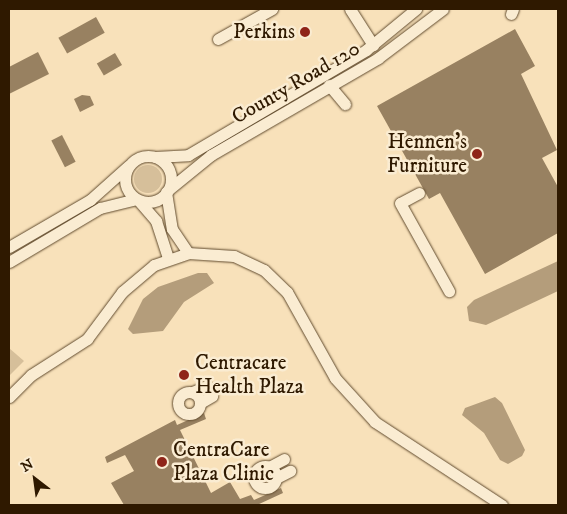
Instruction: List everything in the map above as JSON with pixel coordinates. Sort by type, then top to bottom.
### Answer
[{"type":"street","points":[[218,39],[272,9]]},
{"type":"street","points":[[350,9],[374,45]]},
{"type":"street","name":"County Road 120","points":[[155,156],[188,155],[374,45],[416,9]]},
{"type":"street","name":"County Road 120","points":[[167,191],[211,155],[392,48],[443,9]]},
{"type":"street","points":[[330,85],[345,104]]},
{"type":"street","points":[[9,247],[90,200],[137,158],[155,156],[168,169],[167,191],[172,229],[188,253]]},
{"type":"street","points":[[128,166],[126,185],[156,221],[168,258]]},
{"type":"street","points":[[9,262],[100,208],[137,199],[156,200],[167,191]]},
{"type":"street","points":[[419,192],[400,203],[449,290]]},
{"type":"street","points":[[9,397],[31,375],[87,339],[131,282],[168,258],[188,253],[234,256],[264,270],[297,306],[336,378],[375,422],[502,505]]},
{"type":"street","points":[[209,391],[192,414],[179,408],[179,398],[192,392],[209,391]]},
{"type":"street","points":[[192,392],[200,403]]},
{"type":"street","points":[[284,459],[269,467],[259,469],[256,482],[267,488],[276,478],[290,470]]},
{"type":"street","points":[[269,467],[276,478]]},
{"type":"shaded area","points":[[148,165],[158,169],[162,179],[158,189],[148,193],[138,189],[134,179],[138,169]]},
{"type":"shaded area","points":[[558,261],[558,291],[486,325],[469,321],[467,307],[474,300]]},
{"type":"shaded area","points":[[198,273],[207,273],[214,283],[184,302],[163,331],[133,334],[128,329],[143,299],[158,287]]},
{"type":"shaded area","points":[[9,348],[24,361],[9,376]]},
{"type":"shaded area","points":[[495,397],[502,403],[525,450],[522,456],[508,464],[500,460],[484,433],[462,415],[465,408]]},
{"type":"building","points":[[96,17],[105,33],[67,54],[58,38]]},
{"type":"building","name":"Hennen’s Furniture","points":[[515,29],[535,66],[521,74],[557,150],[542,158],[558,187],[558,233],[485,274],[440,193],[429,199],[377,106]]},
{"type":"building","points":[[38,52],[49,74],[9,94],[9,67]]},
{"type":"building","points":[[115,53],[122,65],[104,76],[97,64]]},
{"type":"building","points":[[82,95],[90,96],[94,105],[80,112],[74,99]]},
{"type":"building","points":[[62,135],[76,162],[65,167],[51,140]]},
{"type":"building","name":"CentraCare Plaza Clinic","points":[[204,413],[206,419],[180,430],[211,493],[230,482],[240,499],[251,495],[254,500],[281,488],[283,493],[257,505],[124,505],[111,483],[134,471],[125,455],[107,463],[105,457],[175,420],[177,425]]},
{"type":"place","name":"Perkins","points":[[305,32]]},
{"type":"place","name":"Hennen’s Furniture","points":[[477,154]]},
{"type":"place","name":"Centracare Health Plaza","points":[[184,375]]},
{"type":"place","name":"CentraCare Plaza Clinic","points":[[162,462]]}]
